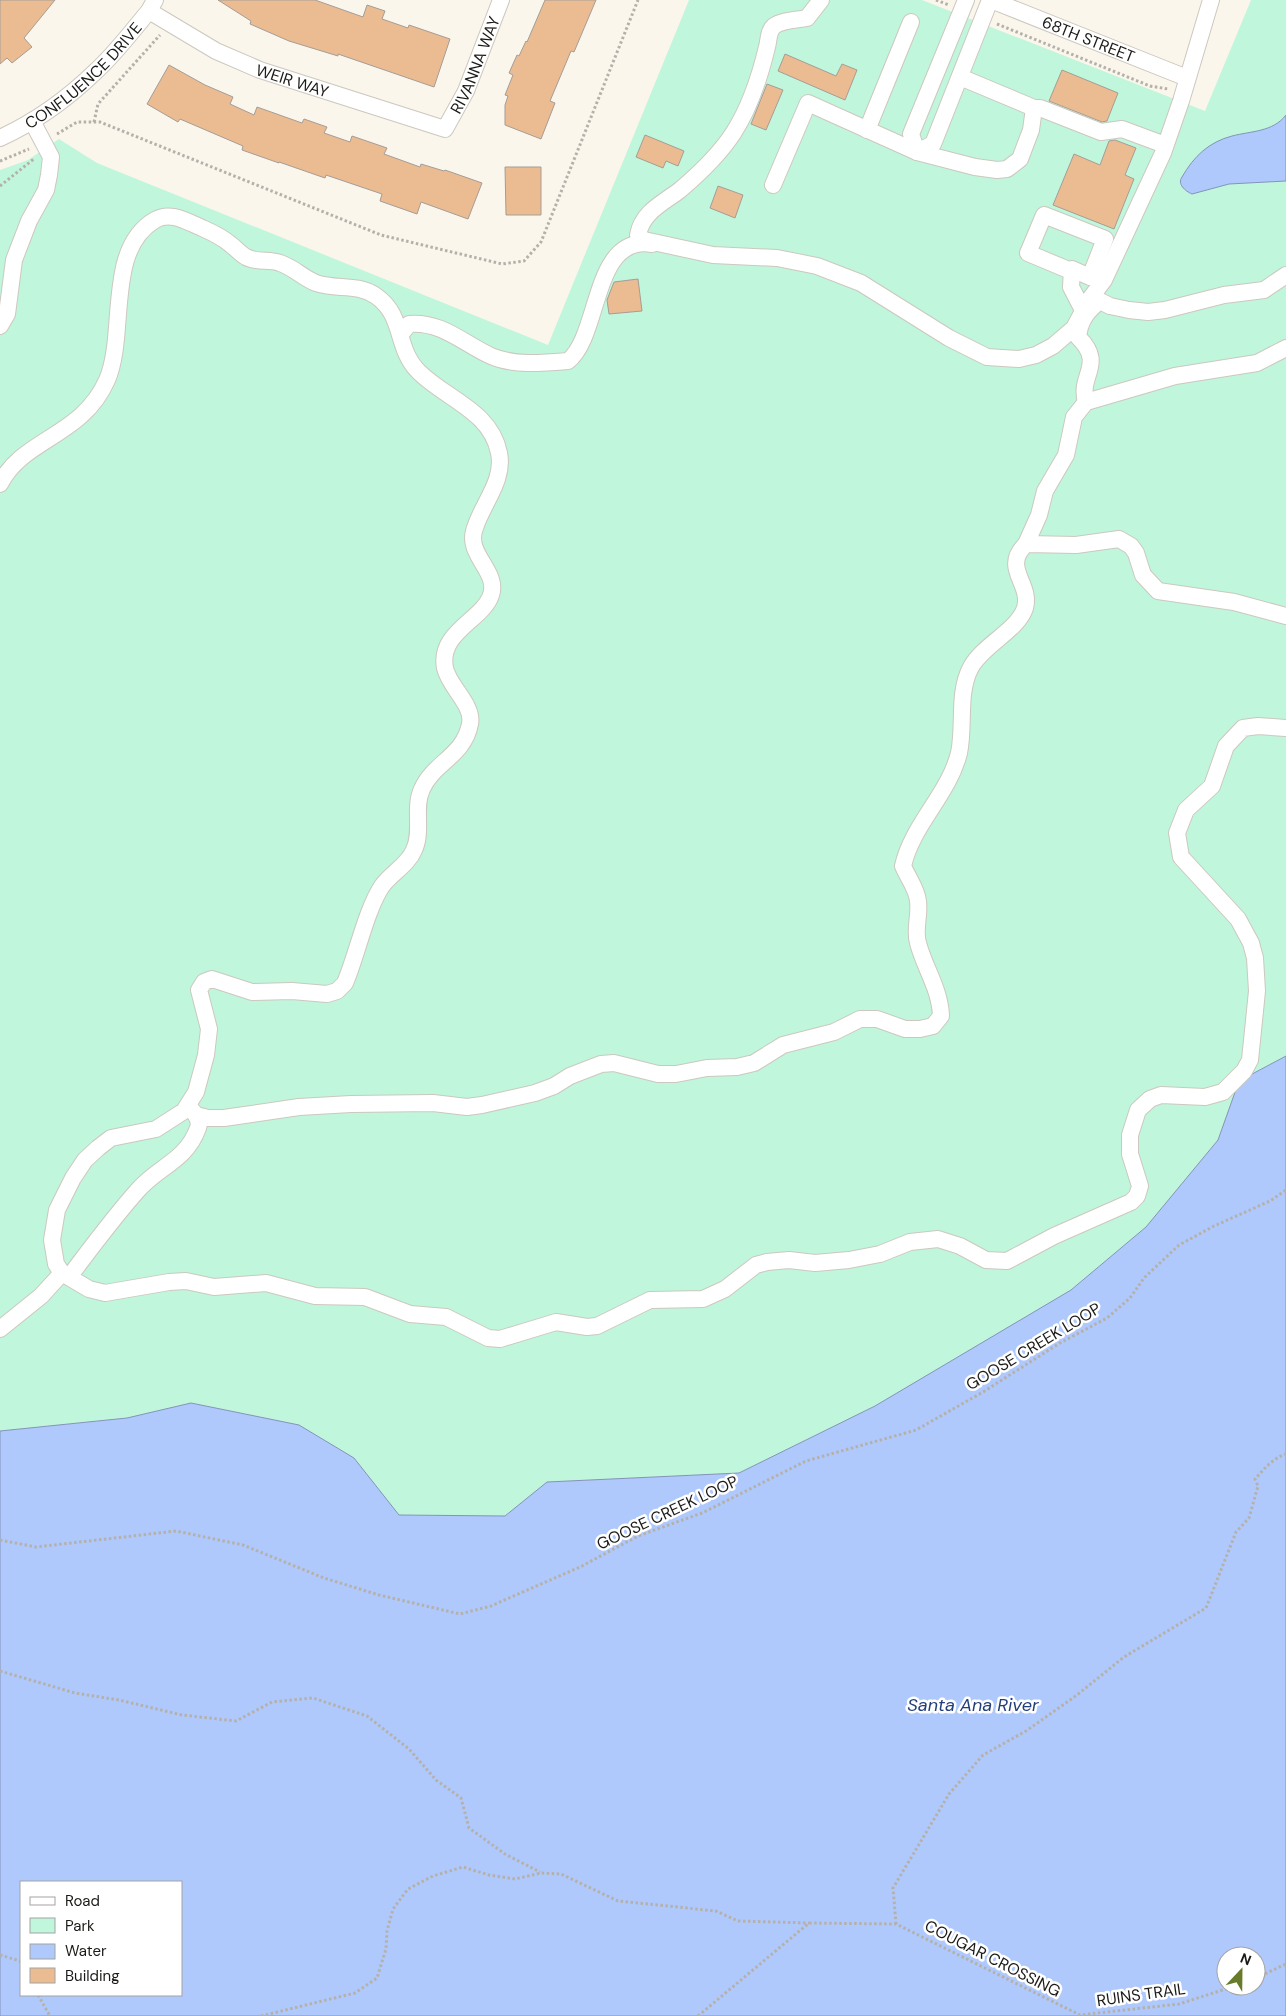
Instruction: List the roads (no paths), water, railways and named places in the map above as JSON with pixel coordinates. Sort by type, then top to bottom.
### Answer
[{"type":"street","name":"RIVANNA WAY","points":[[444,128],[466,90],[501,0]]},
{"type":"street","points":[[821,0],[807,18],[775,25],[770,30],[767,48],[745,115],[727,143],[708,164],[653,210],[639,226],[638,235],[644,240],[713,255],[777,258],[817,266],[861,283],[949,338],[987,357],[1019,358],[1036,355],[1053,346],[1074,328],[1098,296],[1146,192],[1165,145],[1211,0]]},
{"type":"street","points":[[917,152],[933,144],[991,0]]},
{"type":"street","name":"68TH STREET","points":[[991,0],[1185,85]]},
{"type":"street","points":[[917,152],[911,134],[964,5]]},
{"type":"street","name":"WEIR WAY","points":[[152,6],[170,24],[216,52],[260,70],[444,128]]},
{"type":"street","name":"CONFLUENCE DRIVE","points":[[0,138],[32,121],[96,72],[152,6]]},
{"type":"street","points":[[867,130],[911,22]]},
{"type":"street","points":[[960,77],[1034,108],[1040,108],[1101,132],[1122,129],[1165,145]]},
{"type":"street","points":[[774,185],[808,103],[917,152],[975,167],[997,170],[1007,168],[1020,159],[1027,145],[1034,108]]},
{"type":"street","points":[[0,326],[7,314],[14,260],[28,221],[46,190],[51,157],[41,149],[32,121]]},
{"type":"street","points":[[0,484],[10,467],[76,422],[92,406],[100,394],[114,356],[118,305],[132,244],[144,228],[163,216],[171,215],[228,242],[247,258],[278,262],[315,283],[329,287],[353,287],[368,291],[389,307],[399,325],[402,344],[409,360],[417,371],[470,409],[485,423],[494,437],[499,452],[498,476],[473,533],[474,548],[490,578],[492,588],[490,598],[451,640],[446,655],[445,668],[471,718],[469,729],[456,752],[428,779],[420,792],[416,848],[410,858],[381,887],[345,983],[338,991],[327,994],[292,991],[252,992],[212,979],[204,982],[199,990],[209,1029],[206,1055],[192,1110],[199,1126],[182,1155],[139,1188],[65,1275],[0,1329]]},
{"type":"street","points":[[1044,215],[1106,238],[1090,277],[1072,269],[1071,271],[1028,253],[1044,215]]},
{"type":"street","points":[[401,334],[409,324],[417,323],[453,333],[492,356],[526,362],[568,361],[581,346],[604,275],[620,254],[634,243],[646,243],[716,258],[777,261],[817,268],[850,282],[945,339],[979,356],[992,360],[1030,359],[1059,345],[1083,317]]},
{"type":"street","points":[[1071,271],[1071,287],[1083,317],[1078,337],[1092,354],[1092,365],[1083,393],[1086,402]]},
{"type":"street","points":[[1098,296],[1110,306],[1148,312],[1165,310],[1224,295],[1264,290],[1286,274]]},
{"type":"street","points":[[1286,348],[1256,363],[1175,376],[1086,402],[1074,417],[1066,455],[1045,491],[1039,515],[1026,544],[1019,552],[1015,567],[1026,596],[1025,607],[1020,617],[980,655],[971,668],[962,708],[958,755],[911,845],[903,866],[918,901],[916,929],[918,943],[932,975],[940,1006],[940,1016],[933,1026],[920,1029],[905,1029],[877,1019],[860,1019],[834,1032],[784,1045],[754,1062],[737,1068],[707,1068],[676,1074],[658,1074],[614,1063],[601,1064],[535,1093],[467,1107],[434,1104],[351,1104],[299,1107],[224,1118],[208,1118],[192,1110],[184,1111],[156,1129],[112,1138],[85,1160],[64,1195],[53,1225],[53,1252],[65,1275],[89,1288],[105,1292],[186,1281],[214,1287],[266,1283],[315,1296],[365,1297],[410,1314],[446,1317],[488,1338],[500,1338],[556,1322],[587,1327],[597,1326],[650,1300],[703,1299],[725,1289],[756,1266],[767,1262],[789,1260],[815,1263],[849,1260],[873,1256],[910,1242],[938,1239],[960,1246],[986,1260],[996,1262],[1007,1261],[1022,1255],[1054,1236],[1131,1202],[1137,1196],[1140,1186],[1130,1154],[1130,1135],[1138,1110],[1150,1099],[1162,1095],[1205,1097],[1224,1092],[1244,1072],[1250,1060],[1257,991],[1255,958],[1251,943],[1238,919],[1181,858],[1177,832],[1186,810],[1212,786],[1226,746],[1243,728],[1258,726],[1286,728]]},
{"type":"street","points":[[1026,544],[1076,545],[1119,539],[1131,546],[1136,553],[1142,576],[1158,591],[1234,602],[1286,616]]},
{"type":"water","points":[[1286,115],[1286,181],[1229,184],[1192,194],[1182,187],[1180,182],[1187,169],[1197,156],[1209,146],[1232,136],[1268,128],[1281,121]]},
{"type":"water","name":"Santa Ana River","points":[[1286,1056],[1286,2016],[0,2016],[0,1431],[127,1418],[191,1403],[299,1425],[354,1458],[399,1515],[505,1516],[547,1482],[739,1473],[875,1406],[1071,1290],[1146,1227],[1218,1140],[1239,1081]]}]
